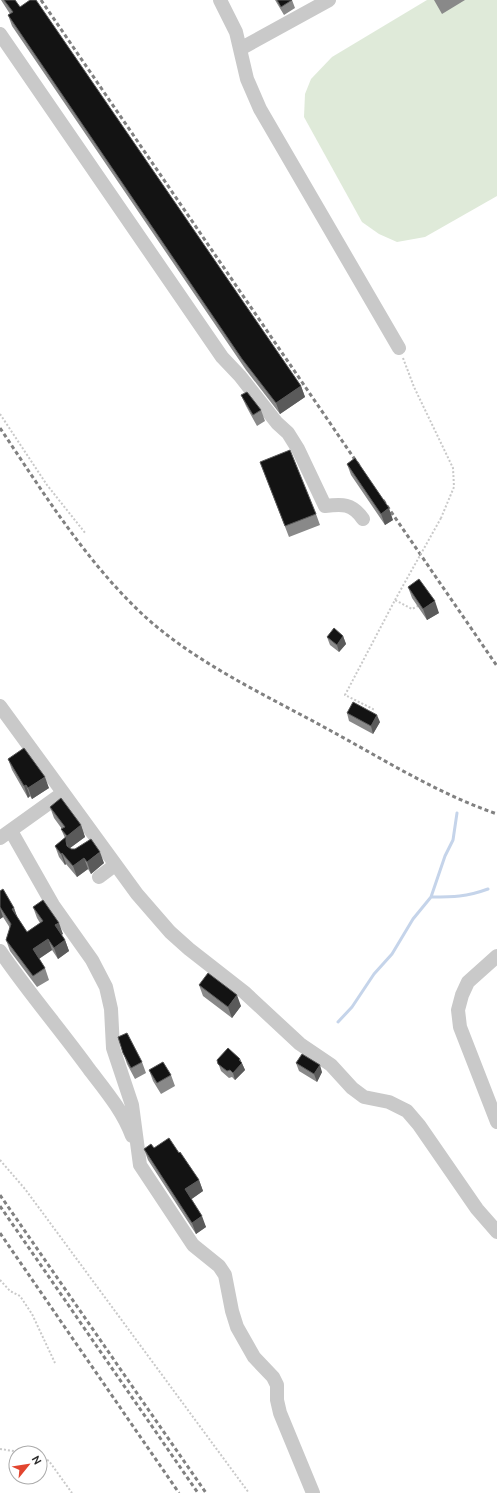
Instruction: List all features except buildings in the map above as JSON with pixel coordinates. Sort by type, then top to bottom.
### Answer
[{"type":"street","points":[[220,0],[236,32],[248,80],[260,109],[399,348]]},
{"type":"street","points":[[240,49],[329,0]]},
{"type":"street","points":[[0,34],[222,357],[240,376],[277,423],[288,433],[298,449],[325,506],[338,504],[350,506],[358,511],[363,519]]},
{"type":"street","points":[[0,706],[97,838],[115,865],[137,894],[170,932],[189,949],[244,992],[300,1044],[331,1066],[352,1088],[364,1097],[389,1102],[407,1111],[419,1125],[477,1209],[497,1232]]},
{"type":"street","points":[[63,793],[6,834],[53,905],[92,960],[106,987],[111,1009],[113,1048],[132,1105],[140,1165],[193,1245],[219,1266],[225,1275],[232,1311],[237,1327],[254,1357],[273,1377],[277,1384],[280,1413],[313,1493]]},
{"type":"street","points":[[84,848],[97,838]]},
{"type":"street","points":[[99,877],[115,865]]},
{"type":"street","points":[[0,951],[26,988],[60,1030],[121,1113],[130,1128],[138,1151]]},
{"type":"street","points":[[497,956],[468,982],[462,995],[458,1010],[460,1027],[497,1122]]},
{"type":"path","points":[[369,715],[373,708],[345,695],[395,600],[441,518],[454,487],[453,468],[414,387],[399,348]]},
{"type":"path","points":[[0,414],[47,486],[86,534]]},
{"type":"path","points":[[395,600],[412,609],[423,603]]},
{"type":"path","points":[[0,1160],[50,1222],[249,1493]]},
{"type":"path","points":[[0,1280],[10,1290],[20,1296],[32,1314],[55,1362]]},
{"type":"path","points":[[48,1460],[72,1493]]},
{"type":"green space","points":[[427,0],[497,0],[497,196],[425,237],[397,242],[379,234],[362,222],[304,117],[305,94],[311,79],[332,57]]},
{"type":"waterway","points":[[338,1022],[352,1007],[374,974],[392,954],[413,919],[431,897],[445,856],[453,840],[457,813]]},
{"type":"waterway","points":[[431,897],[460,896],[473,894],[488,889]]},
{"type":"railway","points":[[41,0],[360,467]]},
{"type":"railway","points":[[0,428],[48,500],[100,569],[139,611],[160,629],[207,662],[257,691],[434,787],[454,797],[497,814]]},
{"type":"railway","points":[[383,500],[497,666]]},
{"type":"railway","points":[[0,1195],[206,1493]]},
{"type":"railway","points":[[0,1206],[198,1493]]},
{"type":"railway","points":[[0,1233],[179,1493]]}]
